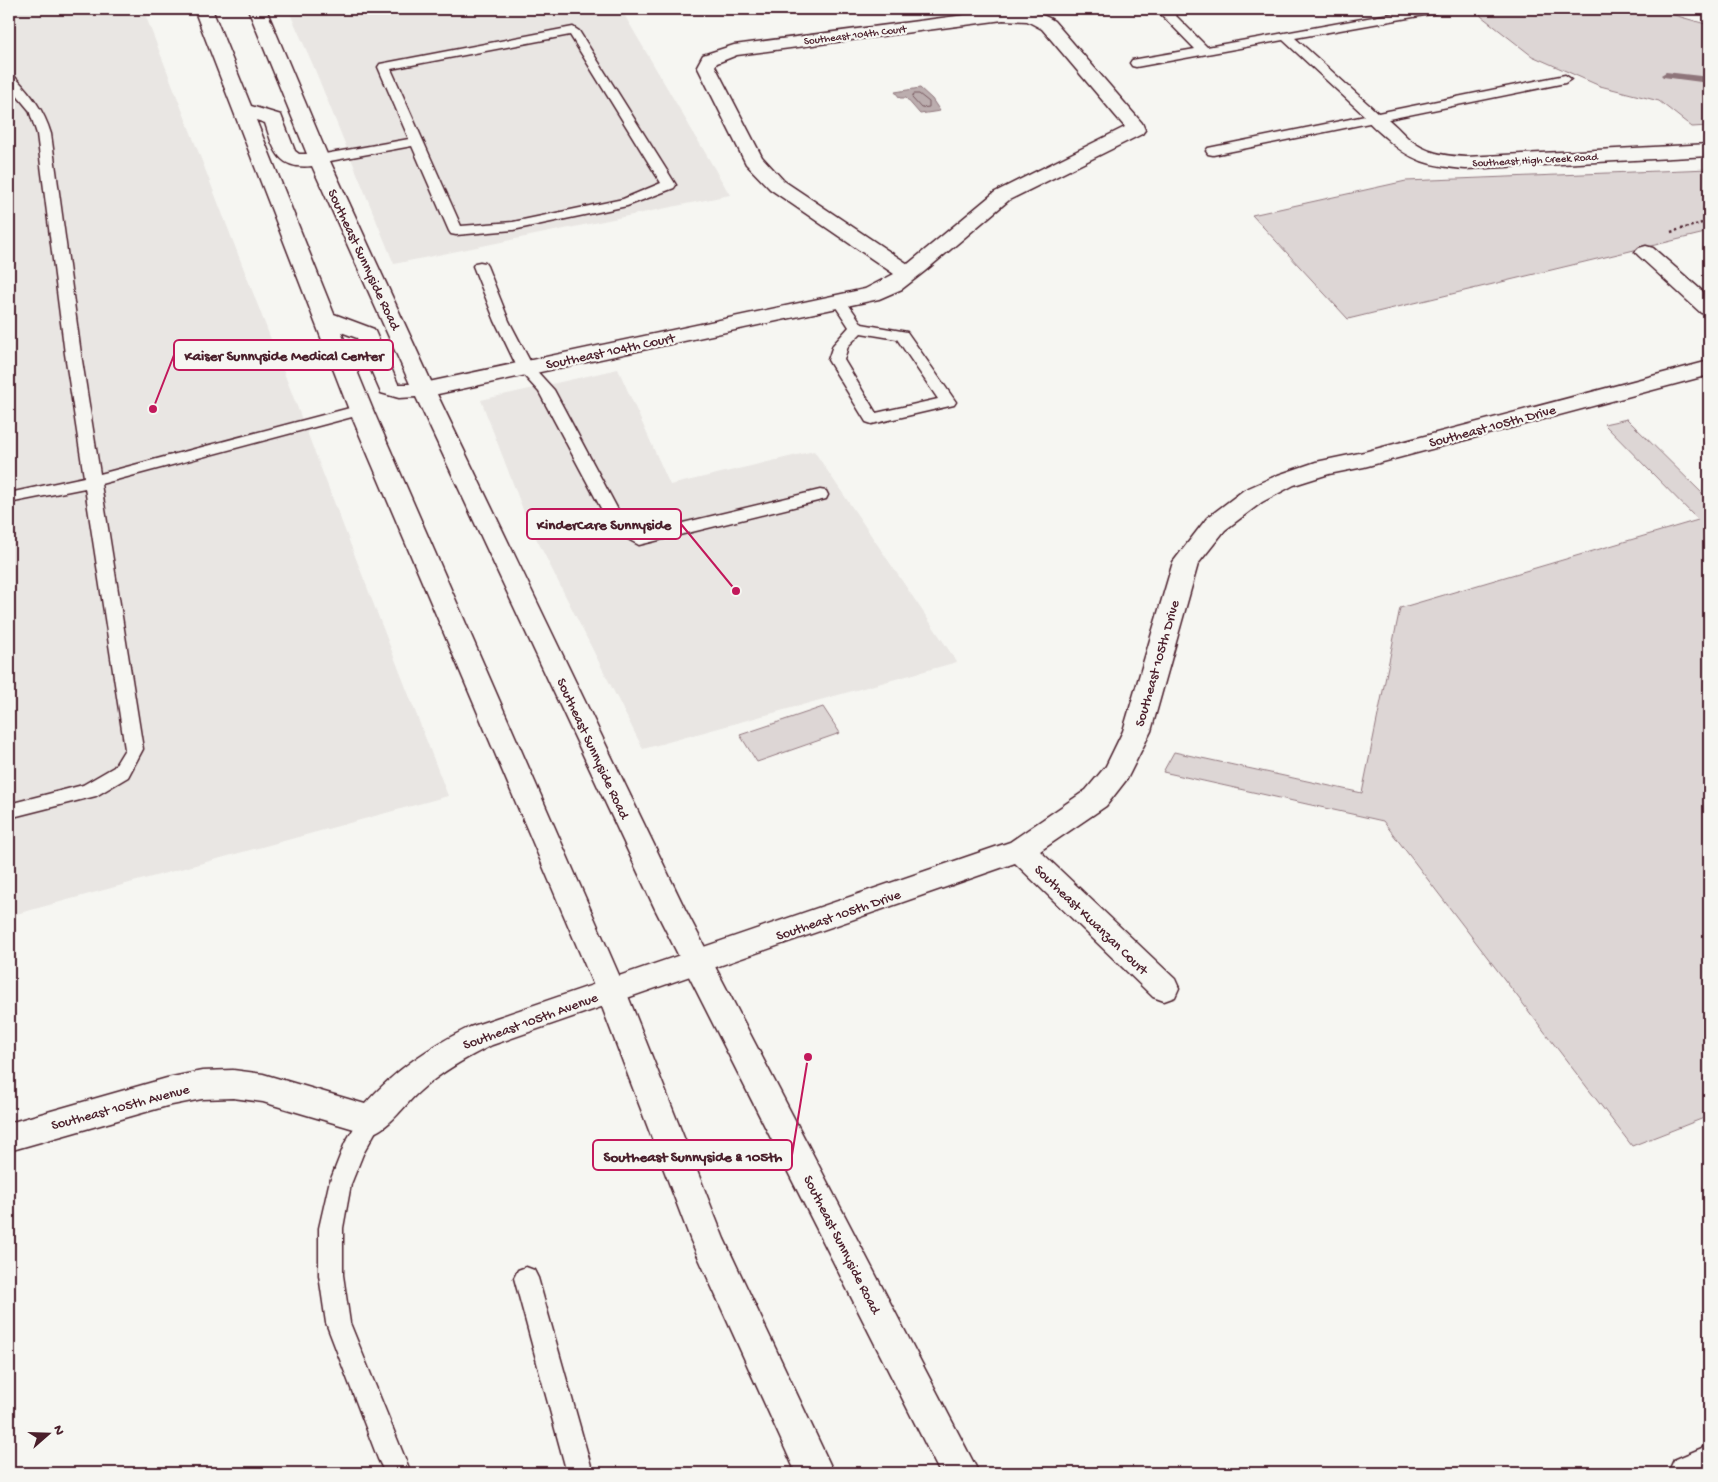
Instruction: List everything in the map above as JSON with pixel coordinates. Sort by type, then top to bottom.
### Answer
[{"type":"street","points":[[203,9],[361,410],[610,991],[708,1241],[815,1473]]},
{"type":"street","name":"Southeast Sunnyside Road","points":[[257,9],[319,159],[424,390],[697,962],[960,1473]]},
{"type":"street","name":"Southeast 104th Court","points":[[324,318],[366,334],[389,388],[399,391],[424,390],[871,294],[894,284],[908,274],[1002,196],[1135,130],[1135,127],[1041,20],[1030,16],[1003,15],[734,50],[710,59],[706,66],[753,160],[776,185],[908,274]]},
{"type":"street","points":[[241,109],[274,119],[286,152],[291,158],[300,160],[319,159]]},
{"type":"street","name":"Southeast High Creek Road","points":[[1374,118],[1403,144],[1438,161],[1476,162],[1709,150]]},
{"type":"street","points":[[1646,252],[1709,308]]},
{"type":"street","name":"Southeast 105th Drive","points":[[610,991],[1020,850],[1096,798],[1117,772],[1136,731],[1186,562],[1216,524],[1253,496],[1286,480],[1324,467],[1364,459],[1709,368]]},
{"type":"street","name":"Southeast Kwanzan Court","points":[[1020,850],[1164,988]]},
{"type":"street","name":"Southeast 105th Avenue","points":[[9,1137],[166,1092],[202,1085],[233,1084],[263,1088],[370,1120],[398,1089],[428,1064],[456,1048],[481,1036],[610,991]]},
{"type":"street","points":[[1687,1473],[1709,1463]]},
{"type":"lane","points":[[1162,9],[1204,50]]},
{"type":"lane","points":[[1136,63],[1285,36],[1386,13],[1436,9]]},
{"type":"lane","points":[[573,31],[669,185],[626,202],[513,226],[456,232],[417,141],[384,67],[573,31]]},
{"type":"lane","points":[[1285,36],[1374,118]]},
{"type":"lane","points":[[9,79],[31,101],[40,119],[44,134],[92,481],[134,749],[121,772],[89,791],[9,811]]},
{"type":"lane","points":[[1213,151],[1565,79]]},
{"type":"lane","points":[[319,159],[417,141]]},
{"type":"lane","points":[[480,266],[502,320],[526,369],[546,390],[619,527],[639,539],[820,495]]},
{"type":"lane","points":[[839,301],[856,328],[902,335],[948,402],[872,419],[836,360],[841,345],[856,328]]},
{"type":"lane","points":[[9,498],[92,481],[361,410]]},
{"type":"lane","points":[[370,1120],[353,1150],[340,1184],[331,1228],[331,1275],[338,1323],[398,1473]]},
{"type":"lane","points":[[526,1278],[580,1473]]},
{"type":"shaded area","points":[[9,9],[143,9],[448,796],[9,916]]},
{"type":"shaded area","points":[[288,9],[634,9],[622,11],[730,195],[394,264],[313,65]]},
{"type":"shaded area","points":[[1478,9],[1653,9],[1709,25],[1709,126],[1692,127],[1659,101],[1600,86],[1532,56],[1481,16]]},
{"type":"shaded area","points":[[1709,169],[1709,232],[1348,319],[1252,215],[1406,181]]},
{"type":"shaded area","points":[[618,369],[670,485],[814,451],[957,662],[643,749],[527,520],[481,400]]},
{"type":"shaded area","points":[[1627,419],[1709,500],[1709,1116],[1632,1146],[1383,821],[1163,772],[1174,752],[1362,793],[1400,608],[1698,520],[1604,424]]},
{"type":"shaded area","points":[[823,707],[840,733],[757,762],[740,735]]},
{"type":"water","points":[[920,88],[932,99],[940,111],[920,114],[906,98],[900,98],[895,92]]},
{"type":"waterway","points":[[1666,75],[1709,80]]},
{"type":"place","name":"Kaiser Sunnyside Medical Center","points":[[153,409]]},
{"type":"place","name":"KinderCare Sunnyside","points":[[736,591]]},
{"type":"place","name":"Southeast Sunnyside & 105th","points":[[808,1057]]}]
